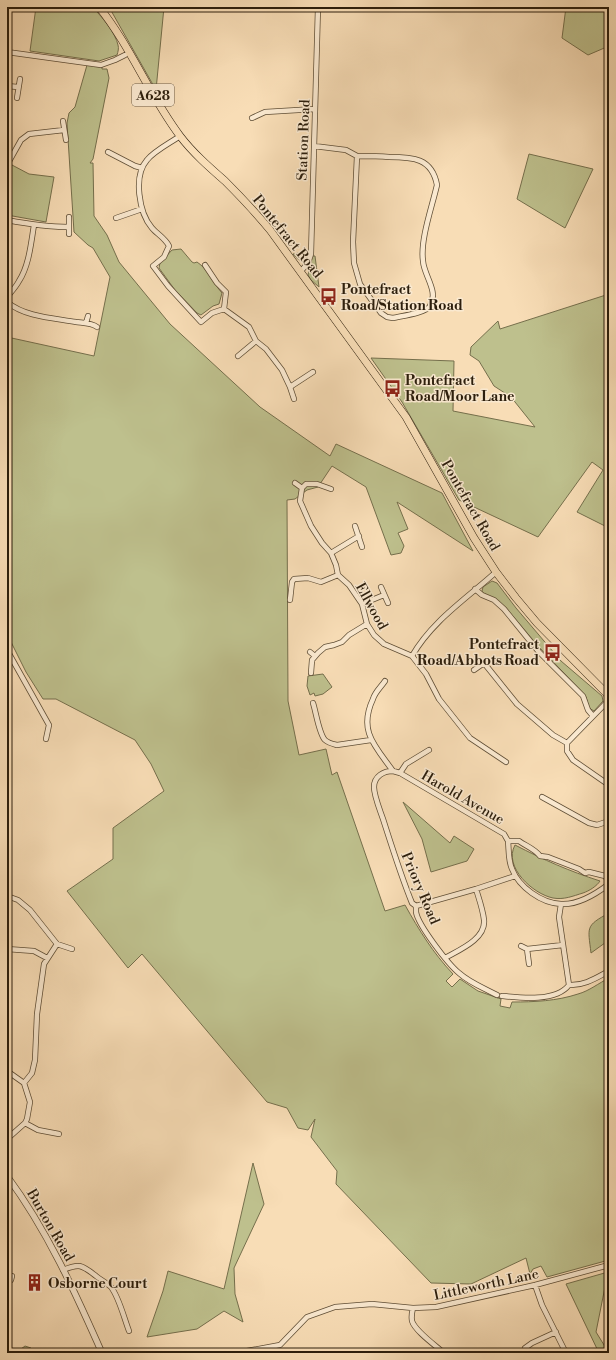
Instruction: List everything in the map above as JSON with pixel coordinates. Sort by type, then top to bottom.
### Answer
[{"type":"highway","name":"Pontefract Road","points":[[99,7],[118,33],[164,112],[180,136],[200,159],[261,219],[406,416],[474,538],[496,572],[537,623],[609,696]]},
{"type":"street","name":"Station Road","points":[[301,272],[308,263],[311,254],[318,7]]},
{"type":"street","points":[[7,52],[101,65],[125,55]]},
{"type":"street","points":[[17,98],[20,78]]},
{"type":"street","points":[[7,86],[18,88]]},
{"type":"street","points":[[252,118],[265,112],[315,109]]},
{"type":"street","points":[[63,121],[66,140]]},
{"type":"street","points":[[7,165],[21,140],[29,134],[64,130]]},
{"type":"street","points":[[180,136],[147,160],[142,168],[139,189],[142,209],[151,227],[166,241],[169,246],[164,256],[153,266],[168,286],[201,322],[212,313],[224,309]]},
{"type":"street","points":[[314,146],[346,150],[357,156],[412,157],[431,168],[435,175],[437,185],[422,247],[423,263],[433,295],[431,305],[426,310],[392,318],[387,317],[380,313],[360,284],[354,263],[352,242],[357,156]]},
{"type":"street","points":[[7,151],[12,154]]},
{"type":"street","points":[[108,152],[142,168]]},
{"type":"street","points":[[116,218],[142,209]]},
{"type":"street","points":[[68,217],[69,234]]},
{"type":"street","points":[[7,220],[34,225],[68,227]]},
{"type":"street","points":[[7,296],[19,282],[25,270],[34,225]]},
{"type":"street","points":[[205,265],[217,283],[226,292],[224,309]]},
{"type":"street","points":[[7,302],[20,311],[96,326],[97,328]]},
{"type":"street","points":[[224,309],[249,327],[256,341],[266,349],[282,370],[294,399]]},
{"type":"street","points":[[86,324],[88,316]]},
{"type":"street","points":[[238,356],[256,341]]},
{"type":"street","points":[[290,387],[312,372]]},
{"type":"street","points":[[295,483],[302,488],[306,484],[316,484],[332,489]]},
{"type":"street","name":"Ellwood","points":[[302,488],[300,501],[311,526],[322,543],[331,553],[338,575],[346,582],[362,604],[367,624],[374,636],[384,644],[412,656]]},
{"type":"street","points":[[355,526],[362,547]]},
{"type":"street","points":[[331,553],[359,536]]},
{"type":"street","points":[[496,572],[437,622],[424,637],[412,656],[426,674],[439,699],[470,738],[506,762]]},
{"type":"street","points":[[290,600],[292,582],[294,579],[308,578],[321,582],[338,575]]},
{"type":"street","points":[[381,587],[388,603]]},
{"type":"street","points":[[475,589],[482,595],[494,600],[504,609],[539,652],[583,696],[588,710],[593,716]]},
{"type":"street","points":[[362,604],[384,595]]},
{"type":"street","points":[[312,673],[312,660],[325,647],[342,642],[349,635],[367,624]]},
{"type":"street","points":[[7,650],[46,718],[49,725],[46,740]]},
{"type":"street","points":[[310,652],[315,656]]},
{"type":"street","points":[[474,670],[484,663],[517,704],[553,734],[567,743]]},
{"type":"street","points":[[385,681],[373,698],[368,716],[367,730],[371,740],[393,771]]},
{"type":"street","points":[[604,690],[609,684]]},
{"type":"street","points":[[609,700],[567,743],[567,751],[573,760],[609,785]]},
{"type":"street","points":[[313,703],[325,741],[337,745],[371,740]]},
{"type":"street","points":[[400,773],[406,764],[429,750]]},
{"type":"street","name":"Priory Road","points":[[393,771],[386,771],[379,776],[375,781],[374,787],[398,864],[412,903],[416,906],[417,916],[431,938],[459,973],[475,984],[499,995],[523,998],[558,994],[565,990],[569,985],[578,985],[588,982],[609,971]]},
{"type":"street","name":"Harold Avenue","points":[[393,771],[400,773],[504,834],[508,841],[519,841],[543,857],[548,857],[579,869],[585,873],[589,872],[605,876],[609,883]]},
{"type":"street","points":[[542,797],[589,823],[597,824],[609,821]]},
{"type":"street","points":[[508,841],[509,860],[515,876],[525,888],[551,902],[561,904],[590,897],[609,883]]},
{"type":"street","points":[[416,906],[515,876]]},
{"type":"street","points":[[446,958],[473,941],[482,932],[484,920],[476,889]]},
{"type":"street","points":[[7,896],[18,900],[30,910],[57,944],[72,949]]},
{"type":"street","points":[[561,904],[559,917],[569,985]]},
{"type":"street","points":[[24,1083],[32,1073],[35,1060],[37,1014],[44,964],[57,944]]},
{"type":"street","points":[[521,946],[527,950],[563,945]]},
{"type":"street","points":[[7,949],[34,951],[47,958]]},
{"type":"street","points":[[527,950],[529,964]]},
{"type":"street","points":[[7,1072],[24,1083],[30,1102],[25,1123],[7,1139]]},
{"type":"street","points":[[25,1123],[38,1130],[59,1134]]},
{"type":"street","name":"Burton Road","points":[[7,1176],[38,1222],[63,1270],[102,1353]]},
{"type":"street","points":[[63,1270],[78,1265],[84,1267],[108,1285],[114,1293],[129,1330]]},
{"type":"street","name":"Littleworth Lane","points":[[236,1353],[280,1345],[307,1317],[335,1307],[372,1304],[413,1308],[436,1308],[535,1285],[609,1265]]},
{"type":"street","points":[[7,1279],[11,1280],[12,1276]]},
{"type":"street","points":[[535,1285],[542,1305],[566,1353]]},
{"type":"street","points":[[413,1308],[411,1314],[415,1326],[444,1353]]},
{"type":"street","points":[[525,1348],[532,1343],[556,1332]]},
{"type":"green space","points":[[36,7],[92,7],[104,20],[117,41],[117,55],[99,61],[30,51]]},
{"type":"green space","points":[[109,7],[164,7],[156,90]]},
{"type":"green space","points":[[566,7],[609,7],[609,46],[588,55],[562,38]]},
{"type":"green space","points":[[87,65],[102,66],[102,69],[107,69],[109,78],[93,159],[90,163],[93,163],[94,216],[107,235],[119,262],[170,324],[260,407],[330,456],[336,444],[442,493],[473,551],[397,502],[408,529],[398,533],[404,546],[401,553],[391,555],[366,487],[332,466],[318,487],[307,490],[295,499],[287,500],[288,701],[299,755],[326,749],[332,775],[337,772],[385,911],[405,905],[427,941],[453,974],[446,981],[452,987],[460,979],[478,991],[501,999],[500,1006],[510,1008],[512,1002],[545,1001],[582,993],[609,978],[609,1260],[547,1277],[541,1266],[533,1269],[530,1274],[526,1258],[471,1284],[431,1283],[336,1184],[337,1171],[311,1137],[315,1119],[308,1130],[298,1128],[287,1108],[267,1102],[142,954],[128,968],[67,891],[113,859],[113,828],[164,791],[151,764],[135,740],[56,699],[43,699],[26,672],[7,634],[7,337],[94,356],[110,277],[93,248],[74,232],[67,123],[69,113],[75,107]]},
{"type":"green space","points":[[529,154],[593,169],[565,228],[517,199]]},
{"type":"green space","points":[[12,165],[29,174],[54,177],[46,222],[7,215],[7,175]]},
{"type":"green space","points":[[181,249],[192,262],[197,262],[204,268],[222,293],[219,304],[213,306],[201,315],[197,313],[175,290],[159,268],[160,263],[172,250]]},
{"type":"green space","points":[[307,251],[306,258],[303,261],[298,259],[293,254]]},
{"type":"green space","points":[[312,256],[315,256],[319,287],[308,275]]},
{"type":"green space","points":[[609,294],[609,528],[577,512],[603,470],[592,462],[538,537],[459,500],[402,402],[371,358],[454,361],[453,411],[535,427],[511,397],[494,386],[479,361],[470,355],[471,347],[498,321],[500,329]]},
{"type":"green space","points":[[492,581],[497,583],[561,661],[602,696],[603,701],[594,711],[589,708],[586,697],[583,693],[538,646],[507,609],[493,598],[483,593],[483,587]]},
{"type":"green space","points":[[323,674],[332,687],[323,694],[315,696],[314,693],[310,695],[307,686],[308,676]]},
{"type":"green space","points":[[403,802],[450,843],[454,836],[474,849],[467,861],[431,872],[422,839]]},
{"type":"green space","points":[[515,845],[557,865],[600,881],[590,890],[565,898],[553,898],[545,895],[529,885],[516,870],[512,853]]},
{"type":"green space","points":[[609,913],[609,940],[591,953],[589,938],[590,928],[596,921]]},
{"type":"green space","points":[[253,1163],[264,1204],[234,1268],[235,1294],[243,1322],[224,1311],[197,1329],[147,1337],[163,1291],[168,1271],[224,1289]]},
{"type":"green space","points":[[608,1272],[596,1332],[609,1353],[599,1353],[566,1284]]},
{"type":"green space","points":[[25,1346],[31,1348],[29,1353],[7,1353],[7,1348],[21,1349]]},
{"type":"place","name":"Pontefract Road/Station Road","points":[[328,297]]},
{"type":"place","name":"Pontefract Road/Moor Lane","points":[[392,388]]},
{"type":"place","name":"Pontefract Road/Abbots Road","points":[[552,652]]},
{"type":"place","name":"Osborne Court","points":[[35,1283]]}]
